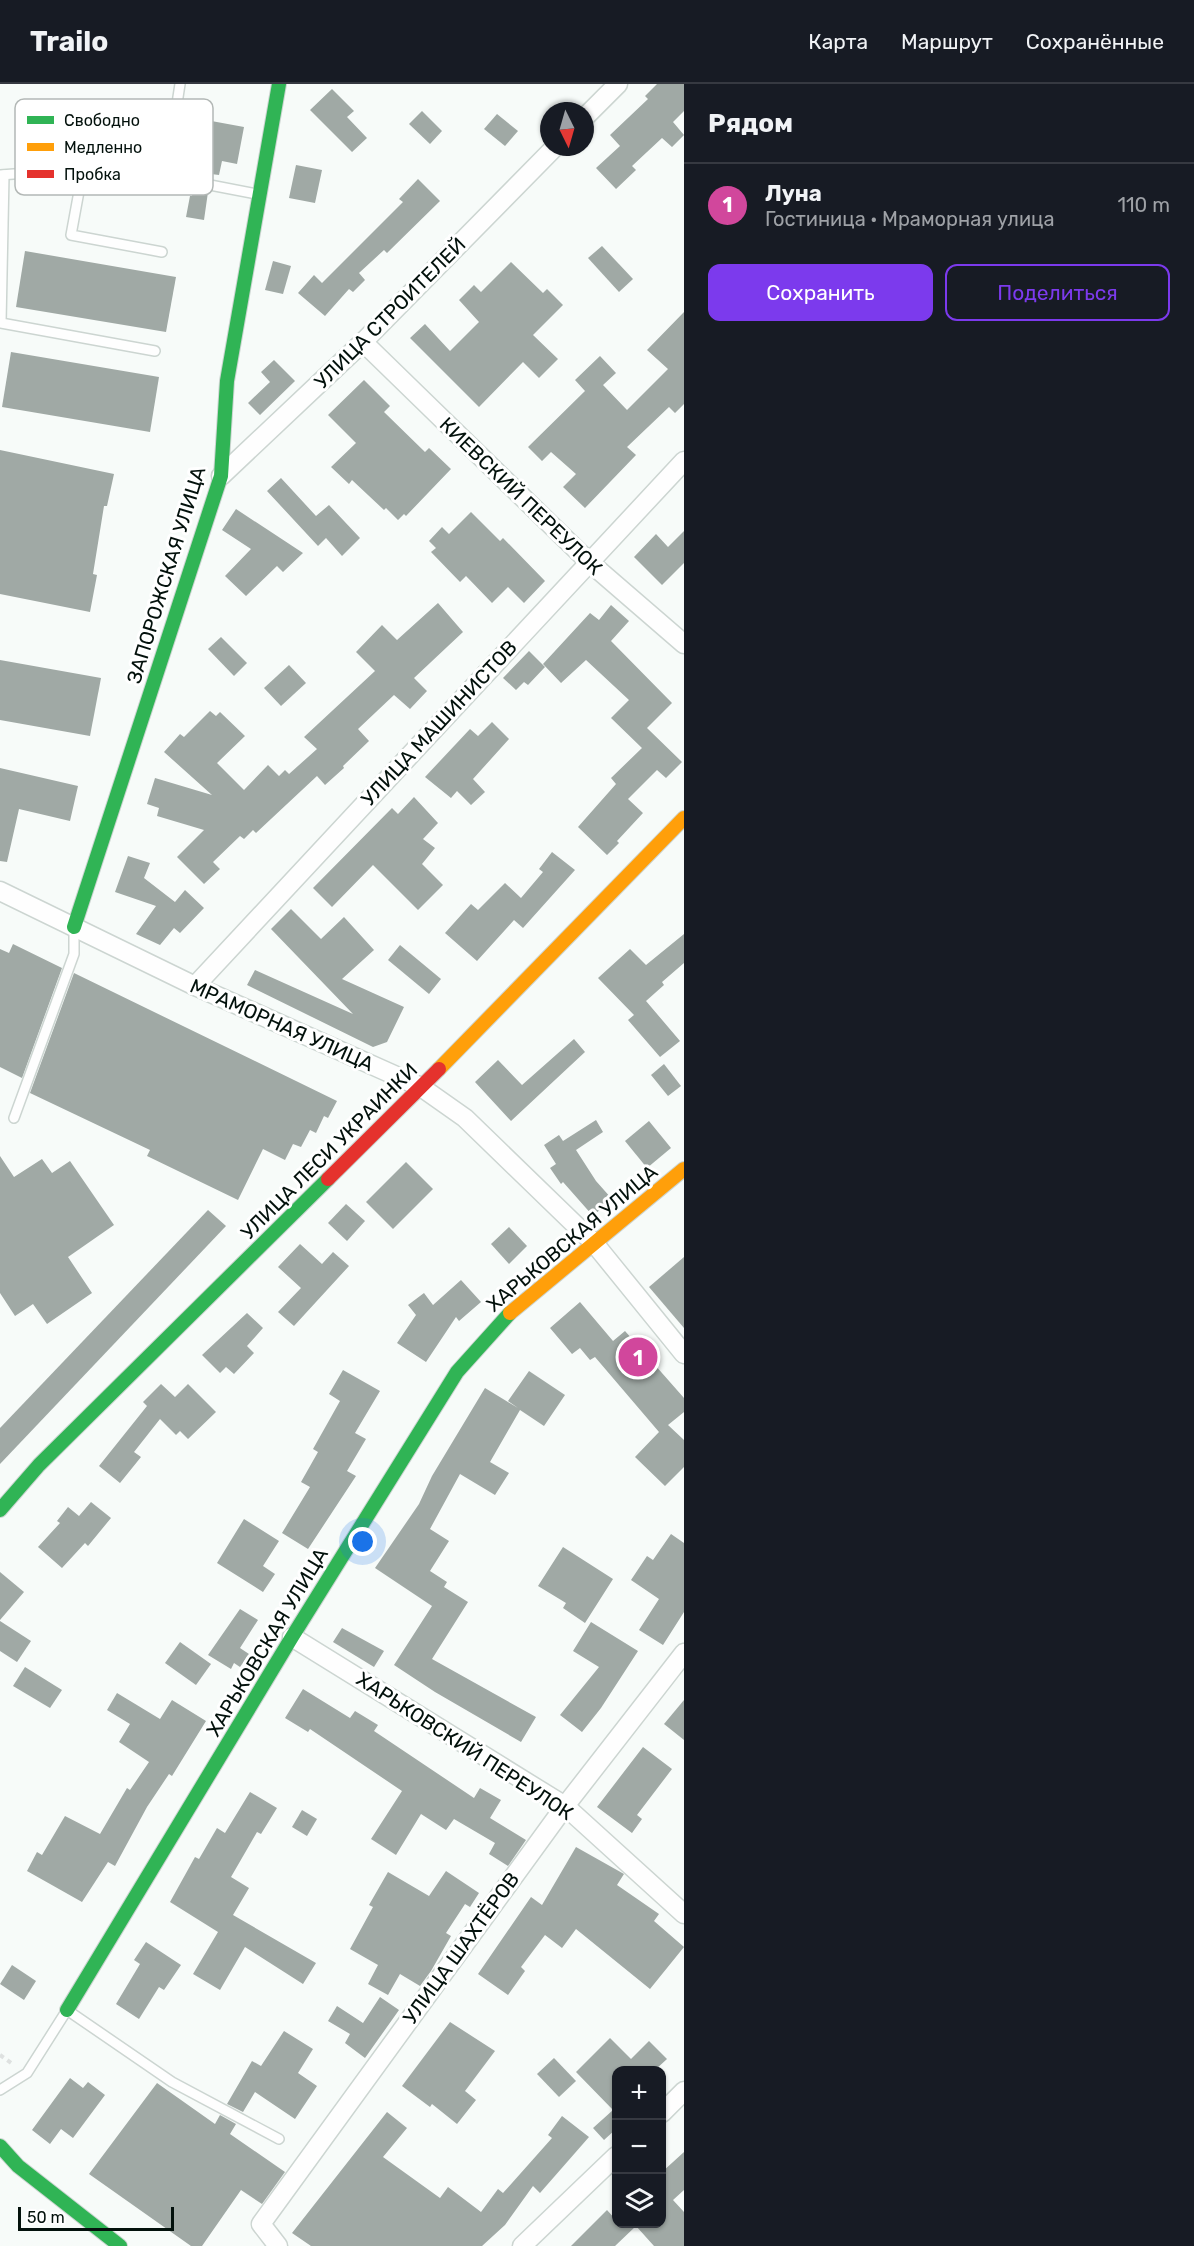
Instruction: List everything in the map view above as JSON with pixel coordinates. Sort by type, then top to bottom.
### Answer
[{"type":"street","name":"ЗАПОРОЖСКАЯ УЛИЦА","points":[[74,927],[221,476],[226,381],[279,84]]},
{"type":"street","points":[[594,108],[618,84]]},
{"type":"street","name":"УЛИЦА СТРОИТЕЛЕЙ","points":[[221,476],[363,342],[546,156]]},
{"type":"street","name":"КИЕВСКИЙ ПЕРЕУЛОК","points":[[363,342],[588,561],[684,644]]},
{"type":"street","name":"УЛИЦА МАШИНИСТОВ","points":[[195,986],[588,561],[684,461]]},
{"type":"street","name":"УЛИЦА ЛЕСИ УКРАИНКИ","points":[[0,1510],[39,1465],[421,1087],[684,818]]},
{"type":"street","name":"МРАМОРНАЯ УЛИЦА","points":[[0,891],[195,986],[421,1087],[465,1118],[594,1243],[684,1354]]},
{"type":"street","name":"ХАРЬКОВСКАЯ УЛИЦА","points":[[67,2010],[292,1637],[457,1372],[516,1307],[684,1169]]},
{"type":"street","name":"ХАРЬКОВСКИЙ ПЕРЕУЛОК","points":[[292,1637],[565,1806],[684,1914]]},
{"type":"street","name":"УЛИЦА ШАХТЁРОВ","points":[[278,2246],[261,2224],[565,1806],[684,1653]]},
{"type":"street","points":[[666,2109],[684,2091]]},
{"type":"street","points":[[0,2146],[18,2166],[120,2246]]},
{"type":"street","points":[[522,2246],[612,2160]]},
{"type":"lane","points":[[178,99],[180,84]]},
{"type":"lane","points":[[2,175],[1,326],[155,351]]},
{"type":"lane","points":[[213,186],[260,194]]},
{"type":"lane","points":[[78,195],[71,235],[162,252]]},
{"type":"lane","points":[[14,1118],[74,954],[74,927]]},
{"type":"lane","points":[[0,2090],[27,2073],[67,2010],[172,2082],[279,2139]]},
{"type":"building","points":[[657,84],[684,84],[684,111],[673,122],[684,135],[672,147],[662,138],[632,166],[636,170],[616,189],[596,168],[620,146],[610,135],[648,99],[645,96]]},
{"type":"building","points":[[332,89],[354,111],[347,117],[367,138],[352,152],[310,110]]},
{"type":"building","points":[[422,111],[442,131],[430,144],[409,124]]},
{"type":"building","points":[[497,114],[518,131],[505,146],[484,129]]},
{"type":"building","points":[[213,121],[244,127],[237,164],[222,161],[219,175],[213,174]]},
{"type":"building","points":[[296,165],[322,170],[315,203],[289,198]]},
{"type":"building","points":[[418,179],[440,201],[387,253],[384,250],[359,273],[365,280],[353,292],[349,289],[325,316],[298,293],[314,275],[322,283],[403,202],[399,199]]},
{"type":"building","points":[[208,195],[204,220],[186,217],[190,196]]},
{"type":"building","points":[[602,246],[633,279],[619,292],[588,258]]},
{"type":"building","points":[[25,251],[176,277],[166,332],[16,307]]},
{"type":"building","points":[[273,261],[291,266],[283,294],[265,290]]},
{"type":"building","points":[[511,262],[543,293],[547,289],[563,305],[533,335],[558,359],[539,378],[523,362],[479,407],[410,338],[425,324],[450,351],[479,322],[459,300],[474,285],[481,292]]},
{"type":"building","points":[[684,312],[684,404],[675,413],[669,407],[627,447],[636,455],[585,508],[563,487],[576,474],[551,452],[542,461],[528,447],[585,391],[575,380],[600,356],[616,373],[603,385],[627,410],[668,369],[647,350]]},
{"type":"building","points":[[11,352],[159,377],[150,432],[2,407]]},
{"type":"building","points":[[274,360],[295,381],[260,415],[248,403],[270,382],[261,372]]},
{"type":"building","points":[[364,380],[390,406],[384,412],[425,452],[429,448],[451,469],[406,516],[404,514],[398,520],[352,480],[349,484],[331,467],[356,443],[328,415]]},
{"type":"building","points":[[0,450],[114,474],[107,506],[104,506],[93,574],[97,575],[90,612],[0,594]]},
{"type":"building","points":[[281,478],[316,516],[329,505],[360,538],[342,556],[326,538],[318,546],[267,491]]},
{"type":"building","points":[[236,509],[303,553],[283,572],[277,566],[246,596],[225,576],[251,549],[222,530]]},
{"type":"building","points":[[471,512],[500,541],[503,538],[545,581],[524,603],[508,587],[492,603],[466,576],[460,582],[431,552],[436,548],[429,541],[442,527],[449,534]]},
{"type":"building","points":[[684,531],[684,563],[662,585],[634,557],[656,534],[668,547]]},
{"type":"building","points":[[438,603],[463,632],[414,678],[427,691],[410,709],[394,695],[358,729],[369,741],[343,766],[344,768],[325,785],[317,776],[256,833],[253,830],[244,839],[240,836],[213,862],[220,869],[204,884],[177,857],[204,830],[157,816],[159,808],[147,804],[155,778],[212,795],[164,752],[180,734],[184,737],[210,711],[216,716],[220,712],[245,736],[217,763],[244,790],[268,765],[279,776],[285,770],[289,774],[317,749],[304,737],[375,671],[356,652],[382,625],[397,640]]},
{"type":"building","points":[[611,605],[629,621],[611,641],[672,703],[647,728],[682,762],[666,778],[657,770],[628,799],[643,813],[607,855],[578,827],[616,784],[611,778],[642,748],[611,718],[629,700],[586,660],[561,683],[543,664],[590,613],[599,620]]},
{"type":"building","points":[[221,637],[247,663],[234,676],[208,649]]},
{"type":"building","points":[[529,651],[545,667],[528,685],[524,682],[516,690],[503,678]]},
{"type":"building","points":[[0,660],[101,678],[90,736],[0,720]]},
{"type":"building","points":[[289,665],[306,683],[281,706],[264,688]]},
{"type":"building","points":[[492,722],[509,739],[473,779],[485,792],[471,805],[457,791],[451,798],[425,777],[470,729],[478,736]]},
{"type":"building","points":[[0,768],[78,786],[70,821],[19,809],[7,862],[0,861]]},
{"type":"building","points":[[414,797],[438,823],[423,839],[435,848],[422,864],[443,885],[418,910],[373,865],[332,907],[313,888],[392,808],[398,814]]},
{"type":"building","points":[[552,852],[575,870],[523,928],[514,920],[477,961],[445,933],[471,904],[478,910],[505,883],[521,898],[543,872],[539,869]]},
{"type":"building","points":[[128,856],[150,863],[144,878],[175,902],[185,890],[204,908],[180,933],[174,928],[160,945],[136,934],[156,906],[115,892]]},
{"type":"building","points":[[291,909],[321,939],[344,917],[374,950],[342,979],[404,1007],[387,1042],[373,1047],[247,985],[255,970],[353,1014],[271,929]]},
{"type":"building","points":[[684,934],[684,963],[662,982],[664,985],[646,1001],[680,1041],[660,1057],[628,1020],[634,1015],[598,978],[630,949],[646,965]]},
{"type":"building","points":[[13,944],[62,968],[22,1078],[0,1067],[0,949],[9,953]]},
{"type":"building","points":[[400,945],[441,979],[429,994],[388,960]]},
{"type":"building","points":[[74,973],[337,1101],[328,1118],[324,1116],[316,1133],[310,1130],[301,1147],[293,1144],[285,1160],[263,1149],[238,1200],[147,1156],[150,1150],[30,1093]]},
{"type":"building","points":[[574,1039],[585,1052],[511,1121],[475,1082],[498,1060],[522,1085]]},
{"type":"building","points":[[664,1064],[681,1086],[668,1096],[651,1075]]},
{"type":"building","points":[[596,1120],[603,1132],[576,1150],[596,1181],[612,1199],[593,1216],[563,1182],[561,1184],[550,1168],[556,1164],[544,1145],[559,1135],[563,1141]]},
{"type":"building","points":[[649,1121],[671,1148],[647,1168],[625,1141]]},
{"type":"building","points":[[0,1156],[14,1177],[42,1159],[52,1173],[70,1161],[114,1225],[68,1257],[92,1293],[47,1324],[33,1304],[15,1316],[0,1293]]},
{"type":"building","points":[[406,1162],[433,1189],[393,1229],[366,1202]]},
{"type":"building","points":[[346,1204],[365,1221],[347,1241],[328,1223]]},
{"type":"building","points":[[208,1210],[226,1226],[0,1464],[0,1428]]},
{"type":"building","points":[[509,1227],[527,1246],[509,1264],[491,1244]]},
{"type":"building","points":[[300,1244],[322,1264],[333,1252],[349,1266],[294,1326],[278,1312],[301,1288],[278,1267]]},
{"type":"building","points":[[684,1257],[684,1328],[649,1287]]},
{"type":"building","points":[[461,1280],[481,1302],[459,1321],[456,1317],[426,1362],[397,1343],[416,1315],[408,1305],[424,1293],[433,1305]]},
{"type":"building","points":[[580,1302],[613,1341],[625,1331],[684,1398],[684,1412],[668,1425],[684,1440],[684,1467],[665,1486],[635,1457],[659,1432],[595,1357],[590,1360],[580,1348],[572,1354],[550,1328]]},
{"type":"building","points":[[247,1313],[263,1328],[247,1346],[254,1353],[234,1374],[226,1367],[220,1373],[202,1355]]},
{"type":"building","points":[[343,1370],[380,1391],[355,1433],[366,1439],[347,1471],[356,1476],[308,1549],[282,1533],[310,1487],[301,1482],[318,1452],[313,1449],[340,1401],[329,1394]]},
{"type":"building","points":[[529,1371],[565,1395],[544,1426],[520,1410],[490,1462],[509,1473],[495,1495],[460,1474],[430,1529],[449,1541],[430,1571],[447,1582],[444,1587],[468,1602],[432,1659],[536,1717],[521,1742],[435,1692],[394,1665],[432,1606],[375,1568],[419,1504],[432,1476],[485,1388],[518,1408],[508,1401]]},
{"type":"building","points":[[161,1384],[175,1397],[188,1384],[216,1412],[188,1439],[180,1431],[176,1435],[160,1419],[134,1452],[141,1457],[120,1483],[99,1466],[147,1406],[143,1402]]},
{"type":"building","points":[[91,1502],[111,1518],[88,1546],[85,1543],[62,1568],[38,1547],[60,1523],[57,1521],[68,1507],[79,1516]]},
{"type":"building","points":[[244,1519],[279,1541],[263,1566],[275,1574],[263,1592],[217,1563]]},
{"type":"building","points":[[671,1534],[684,1543],[684,1612],[663,1645],[639,1630],[659,1599],[631,1580],[647,1556],[653,1560]]},
{"type":"building","points":[[563,1547],[613,1579],[585,1623],[563,1608],[566,1603],[538,1586]]},
{"type":"building","points":[[0,1572],[24,1592],[0,1620]]},
{"type":"building","points":[[240,1609],[258,1620],[240,1648],[249,1654],[240,1667],[234,1663],[231,1669],[208,1655]]},
{"type":"building","points":[[0,1621],[31,1641],[17,1662],[0,1651]]},
{"type":"building","points":[[591,1622],[638,1651],[601,1708],[582,1732],[560,1715],[599,1667],[573,1651]]},
{"type":"building","points":[[342,1628],[384,1651],[374,1667],[333,1642]]},
{"type":"building","points":[[180,1642],[211,1664],[196,1685],[165,1663]]},
{"type":"building","points":[[25,1667],[62,1690],[50,1708],[13,1686]]},
{"type":"building","points":[[303,1689],[350,1718],[355,1711],[378,1725],[374,1731],[474,1798],[480,1788],[501,1800],[490,1818],[526,1840],[508,1866],[489,1854],[495,1843],[454,1819],[446,1830],[421,1814],[396,1855],[371,1839],[402,1791],[310,1729],[308,1732],[285,1718]]},
{"type":"building","points":[[117,1693],[160,1719],[172,1700],[206,1721],[172,1776],[169,1774],[147,1807],[115,1866],[108,1862],[82,1902],[27,1871],[37,1852],[42,1855],[65,1816],[100,1834],[127,1788],[130,1790],[149,1762],[119,1742],[130,1724],[107,1710]]},
{"type":"building","points":[[684,1700],[684,1740],[664,1724]]},
{"type":"building","points":[[643,1747],[672,1769],[637,1815],[642,1819],[632,1833],[597,1807]]},
{"type":"building","points":[[250,1792],[277,1808],[261,1834],[257,1832],[231,1877],[249,1888],[233,1915],[316,1963],[303,1984],[245,1947],[220,1990],[193,1974],[218,1932],[170,1902],[195,1857],[199,1859],[217,1828],[225,1833]]},
{"type":"building","points":[[302,1810],[317,1819],[307,1836],[292,1827]]},
{"type":"building","points":[[576,1847],[624,1874],[617,1885],[659,1914],[654,1921],[684,1947],[650,1989],[576,1929],[562,1948],[545,1935],[521,1967],[525,1971],[508,1995],[478,1974],[531,1897],[542,1905]]},
{"type":"building","points":[[446,1871],[479,1893],[470,1907],[465,1904],[446,1933],[451,1936],[431,1971],[420,1986],[400,1974],[388,1995],[368,1984],[378,1965],[350,1949],[373,1907],[369,1905],[388,1872],[429,1896]]},
{"type":"building","points":[[146,1942],[181,1965],[164,1990],[159,1987],[139,2019],[116,2004],[140,1964],[134,1960]]},
{"type":"building","points":[[12,1965],[36,1981],[24,2000],[0,1984]]},
{"type":"building","points":[[380,1997],[399,2010],[365,2058],[345,2043],[350,2034],[328,2021],[337,2006],[363,2023]]},
{"type":"building","points":[[450,2022],[495,2051],[465,2091],[476,2100],[457,2124],[432,2104],[430,2107],[402,2086]]},
{"type":"building","points":[[284,2031],[313,2049],[298,2073],[317,2086],[295,2119],[255,2092],[243,2112],[227,2104],[252,2061],[261,2066]]},
{"type":"building","points":[[610,2038],[631,2059],[649,2041],[667,2059],[659,2066],[612,2066],[612,2109],[576,2072]]},
{"type":"building","points":[[554,2058],[576,2081],[559,2097],[537,2074]]},
{"type":"building","points":[[70,2078],[83,2088],[88,2082],[105,2095],[73,2138],[61,2129],[50,2144],[32,2130]]},
{"type":"building","points":[[157,2083],[215,2124],[220,2115],[236,2124],[230,2134],[285,2172],[262,2204],[241,2190],[202,2246],[191,2246],[89,2174]]},
{"type":"building","points":[[612,2111],[612,2133],[604,2140],[593,2128]]},
{"type":"building","points":[[387,2112],[407,2128],[383,2157],[440,2198],[448,2187],[481,2212],[498,2189],[503,2193],[552,2138],[548,2135],[562,2116],[589,2137],[540,2193],[533,2186],[505,2225],[482,2246],[311,2246],[292,2233]]},
{"type":"building","points":[[684,2152],[684,2190],[673,2200],[684,2212],[684,2246],[654,2246],[638,2228],[666,2228],[666,2168]]},
{"type":"building","points":[[607,2210],[612,2216],[612,2228],[634,2228],[615,2246],[571,2246]]},
{"type":"traffic: fast","points":[[74,927],[221,476],[227,381],[279,84]]},
{"type":"traffic: fast","points":[[0,1510],[39,1465],[328,1179]]},
{"type":"traffic: fast","points":[[67,2010],[292,1637],[457,1372],[510,1313]]},
{"type":"traffic: fast","points":[[0,2146],[18,2166],[120,2246]]},
{"type":"traffic: slow","points":[[439,1069],[684,818]]},
{"type":"traffic: slow","points":[[510,1313],[684,1169]]},
{"type":"traffic: jam","points":[[328,1179],[439,1069]]},
{"type":"place","name":"Луна","points":[[638,1357]]}]
